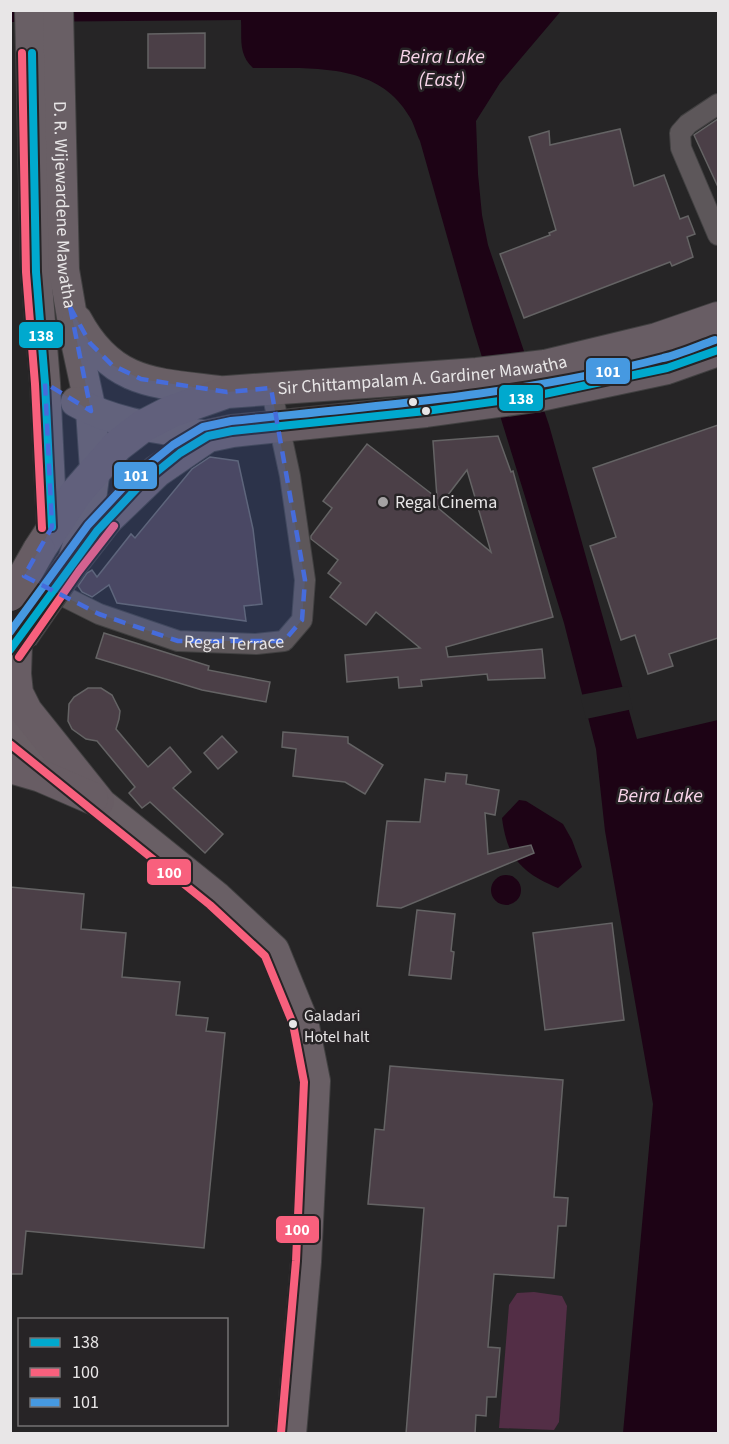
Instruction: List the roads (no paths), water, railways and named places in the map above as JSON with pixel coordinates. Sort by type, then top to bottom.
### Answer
[{"type":"highway","name":"Sir Chittampalam A. Gardiner Mawatha","points":[[208,436],[232,431],[485,405],[718,318]]},
{"type":"highway","name":"Sir Chittampalam A. Gardiner Mawatha","points":[[10,595],[95,469],[117,446],[143,426],[171,412],[227,392],[477,374],[549,380],[667,368],[718,350]]},
{"type":"highway","points":[[98,801],[26,711],[17,693],[16,644],[71,565],[106,520],[140,486],[180,453],[208,436]]},
{"type":"highway","points":[[10,767],[41,776],[98,801]]},
{"type":"main road","name":"D. R. Wijewardene Mawatha","points":[[30,10],[45,53],[64,270],[91,411],[95,469],[90,507],[71,565]]},
{"type":"main road","name":"D. R. Wijewardene Mawatha","points":[[46,539],[45,383],[36,272],[45,53],[58,10]]},
{"type":"main road","points":[[70,307],[90,343],[112,365],[141,379],[227,392]]},
{"type":"main road","points":[[45,383],[91,411],[143,426],[208,436]]},
{"type":"main road","points":[[10,730],[217,897],[274,950],[303,1021],[315,1081],[306,1262],[291,1434]]},
{"type":"street","points":[[718,104],[688,124],[680,133],[681,148],[718,235]]},
{"type":"street","name":"Regal Terrace","points":[[10,570],[99,614],[178,641],[256,644],[284,641],[302,621],[305,580],[281,426],[271,388]]},
{"type":"water","points":[[10,11],[561,11],[500,83],[476,121],[482,215],[488,245],[549,425],[637,739],[718,720],[718,1433],[623,1433],[653,1104],[605,831],[596,749],[564,623],[473,328],[420,141],[412,122],[395,98],[379,85],[360,77],[318,69],[253,68],[243,52],[241,20],[11,22]]},
{"type":"water","points":[[519,800],[526,801],[563,824],[572,840],[582,867],[558,888],[526,870],[512,854],[504,832],[502,818]]},
{"type":"water","points":[[506,875],[516,880],[521,890],[516,900],[506,905],[496,900],[491,890],[496,880]]},
{"type":"place","name":"Regal Cinema","points":[[383,502]]},
{"type":"place","name":"Galadari Hotel halt","points":[[293,1024]]},
{"type":"water label","name":"Beira Lake (East)","points":[[442,68]]},
{"type":"water label","name":"Beira Lake","points":[[660,795]]}]
